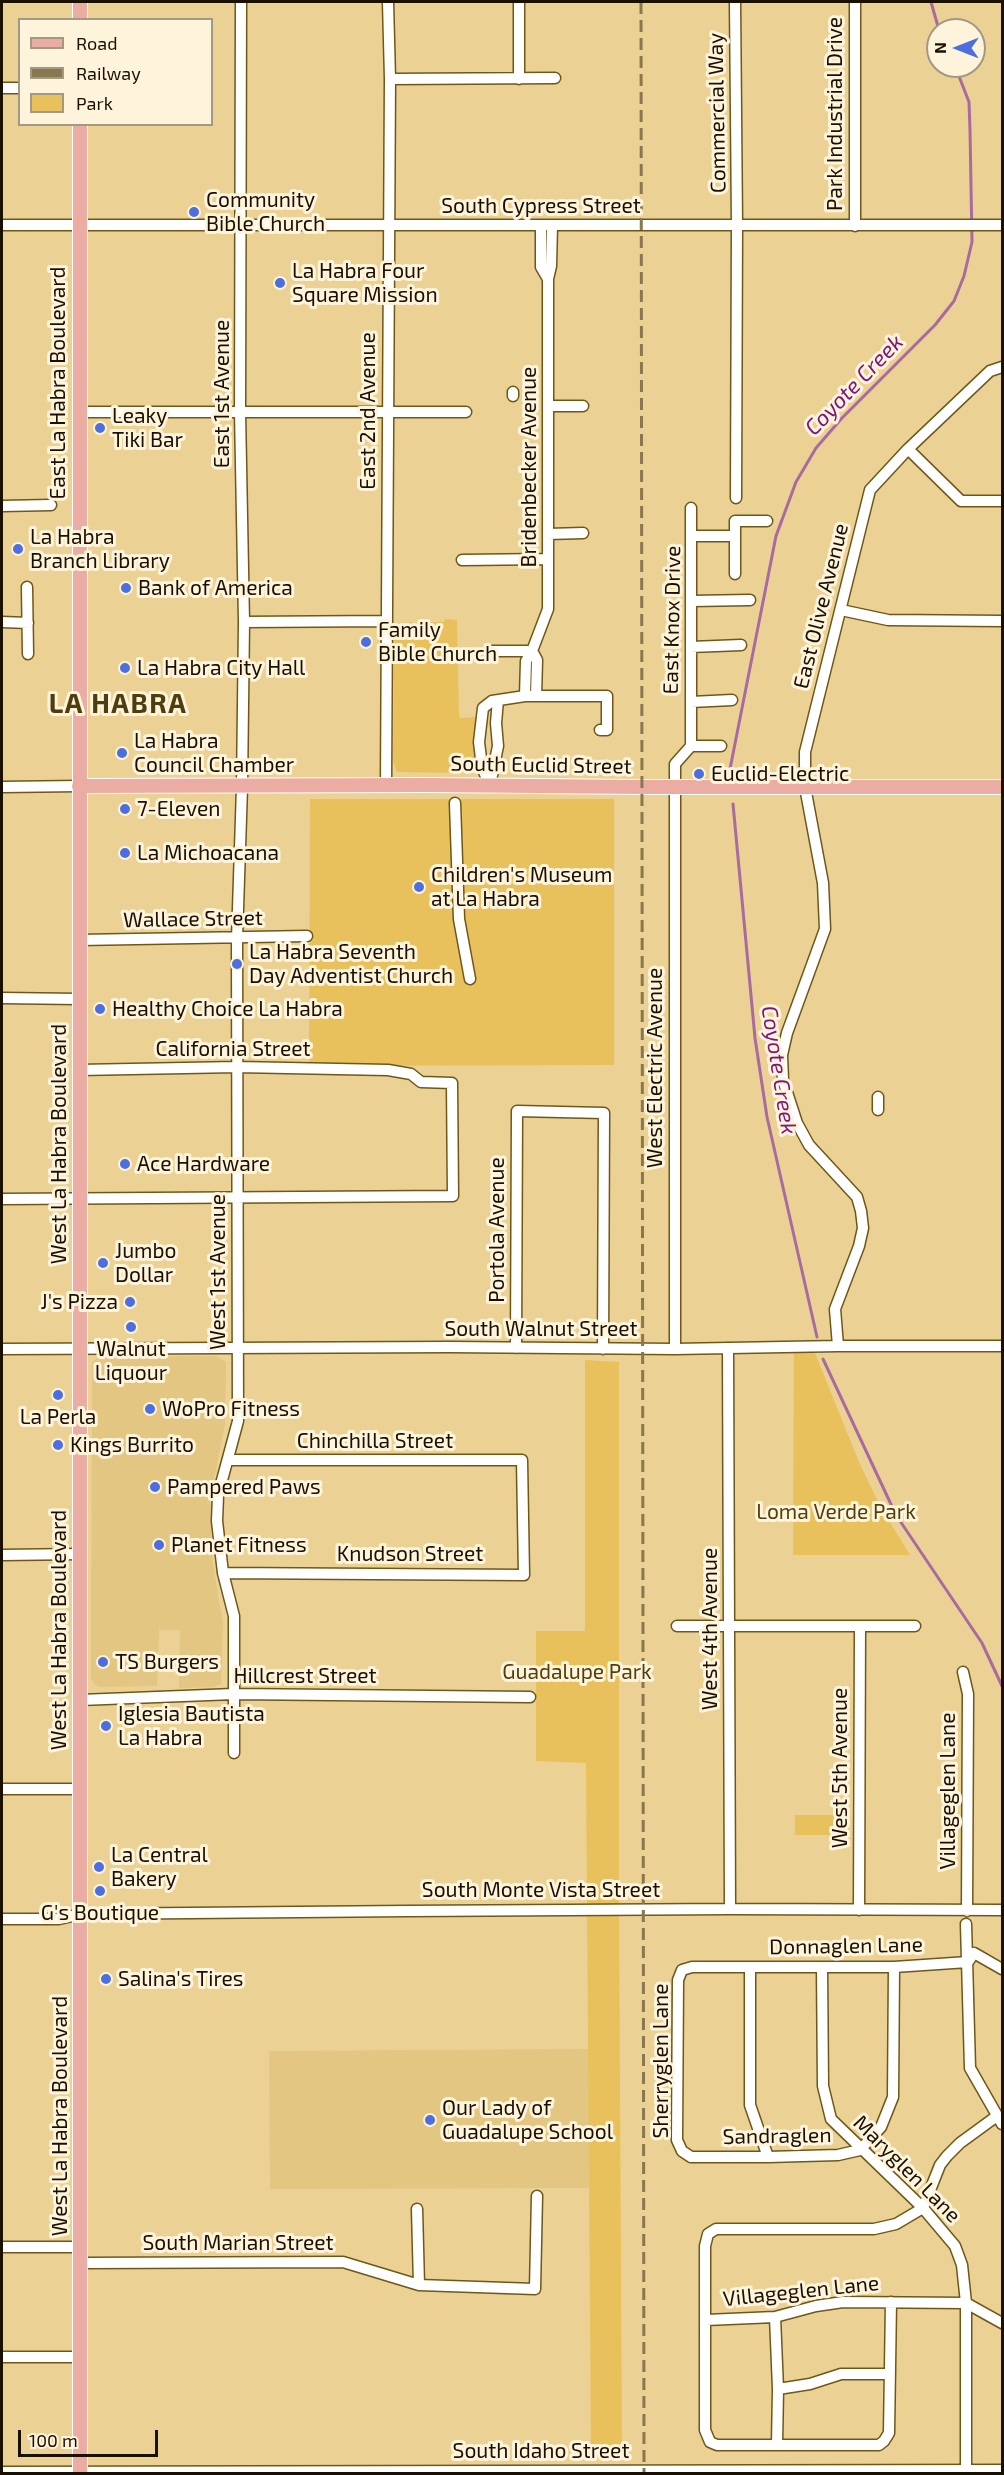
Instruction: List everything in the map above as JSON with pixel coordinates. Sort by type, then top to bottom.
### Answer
[{"type":"main road","points":[[80,2],[80,18]]},
{"type":"main road","name":"East La Habra Boulevard","points":[[79,786],[80,126]]},
{"type":"main road","name":"South Euclid Street","points":[[79,786],[1002,787]]},
{"type":"main road","name":"West La Habra Boulevard","points":[[79,786],[80,2473]]},
{"type":"street","name":"East 1st Avenue","points":[[241,2],[240,412],[244,622],[242,786]]},
{"type":"street","name":"East 2nd Avenue","points":[[386,785],[390,80],[388,2]]},
{"type":"street","points":[[519,2],[519,79]]},
{"type":"street","name":"Commercial Way","points":[[735,2],[736,498]]},
{"type":"street","name":"Park Industrial Drive","points":[[855,2],[855,225]]},
{"type":"street","points":[[390,80],[555,78]]},
{"type":"street","points":[[2,88],[18,88]]},
{"type":"street","name":"South Cypress Street","points":[[2,225],[1002,225]]},
{"type":"street","name":"Bridenbecker Avenue","points":[[541,225],[541,267],[548,279]]},
{"type":"street","name":"Bridenbecker Avenue","points":[[531,696],[537,660],[532,651],[548,609],[548,279],[551,266],[552,225]]},
{"type":"street","name":"East Olive Avenue","points":[[838,1346],[835,1309],[859,1246],[863,1228],[861,1211],[857,1197],[809,1145],[797,1123],[783,1080],[782,1055],[787,1033],[825,929],[824,883],[805,787],[805,752],[870,490],[908,449],[990,371],[1002,367]]},
{"type":"street","points":[[548,406],[583,406]]},
{"type":"street","points":[[80,412],[466,412]]},
{"type":"street","points":[[908,449],[962,501],[1002,501]]},
{"type":"street","points":[[2,506],[51,505]]},
{"type":"street","points":[[691,508],[691,536]]},
{"type":"street","points":[[735,574],[735,521],[767,521]]},
{"type":"street","points":[[548,534],[583,533]]},
{"type":"street","name":"East Knox Drive","points":[[691,746],[691,536],[735,536]]},
{"type":"street","points":[[462,560],[548,559]]},
{"type":"street","points":[[27,587],[28,654]]},
{"type":"street","points":[[691,601],[750,600]]},
{"type":"street","points":[[841,610],[888,620],[1002,621]]},
{"type":"street","points":[[244,622],[387,621]]},
{"type":"street","points":[[2,622],[28,622]]},
{"type":"street","points":[[691,647],[741,645]]},
{"type":"street","points":[[491,651],[532,651]]},
{"type":"street","points":[[490,786],[482,767],[479,742],[483,708],[498,700],[531,696],[607,696],[607,730],[600,730]]},
{"type":"street","points":[[490,786],[498,746],[496,723],[498,700]]},
{"type":"street","points":[[691,702],[732,700]]},
{"type":"street","points":[[675,787],[675,764],[691,746],[721,746]]},
{"type":"street","points":[[2,788],[79,786]]},
{"type":"street","name":"West 1st Avenue","points":[[234,1753],[234,1616],[224,1573],[217,1521],[218,1494],[238,1421],[237,939],[242,786]]},
{"type":"street","name":"West Electric Avenue","points":[[675,787],[675,1349]]},
{"type":"street","points":[[455,803],[459,919],[470,978]]},
{"type":"street","name":"Wallace Street","points":[[79,940],[306,936]]},
{"type":"street","points":[[2,998],[80,999]]},
{"type":"street","name":"California Street","points":[[80,1070],[237,1066],[388,1070],[411,1074],[420,1082],[452,1083],[453,1196],[237,1197]]},
{"type":"street","points":[[878,1097],[878,1110]]},
{"type":"street","name":"Portola Avenue","points":[[516,1348],[518,1111],[604,1113],[603,1349]]},
{"type":"street","points":[[2,1199],[237,1197]]},
{"type":"street","name":"South Walnut Street","points":[[2,1349],[675,1349],[1002,1346]]},
{"type":"street","name":"West 4th Avenue","points":[[728,1348],[730,1909]]},
{"type":"street","name":"Chinchilla Street","points":[[229,1460],[522,1460],[524,1575]]},
{"type":"street","points":[[2,1555],[80,1554]]},
{"type":"street","name":"Knudson Street","points":[[224,1573],[524,1575]]},
{"type":"street","points":[[676,1626],[915,1626]]},
{"type":"street","name":"West 5th Avenue","points":[[859,1910],[860,1626]]},
{"type":"street","name":"Villageglen Lane","points":[[963,1672],[968,1694],[967,1911]]},
{"type":"street","name":"Hillcrest Street","points":[[80,1700],[234,1694],[530,1696]]},
{"type":"street","points":[[2,1789],[80,1789]]},
{"type":"street","name":"South Monte Vista Street","points":[[2,1919],[59,1919],[81,1914],[730,1909],[1002,1910]]},
{"type":"street","points":[[891,2302],[889,2433],[879,2445],[717,2445],[710,2442],[705,2430],[705,2246],[708,2234],[716,2229],[874,2229],[896,2224],[923,2208],[940,2165],[960,2143],[1000,2120],[970,2068],[966,1924]]},
{"type":"street","name":"Donnaglen Lane","points":[[682,1970],[692,1966],[822,1968],[968,1962],[974,1953],[1002,1970]]},
{"type":"street","name":"Sandraglen","points":[[682,2151],[691,2157],[768,2157],[838,2155],[860,2150],[881,2127],[893,2097],[894,1966]]},
{"type":"street","points":[[750,1967],[750,2105],[768,2157]]},
{"type":"street","name":"Maryglen Lane","points":[[822,1968],[824,2095],[831,2120],[923,2208],[955,2246],[962,2265],[966,2303],[966,2470]]},
{"type":"street","name":"Sherryglen Lane","points":[[682,1970],[678,1980],[677,2129],[677,2140],[682,2151]]},
{"type":"street","name":"South Marian Street","points":[[81,2264],[343,2262],[419,2285],[536,2289],[537,2196]]},
{"type":"street","points":[[417,2209],[419,2285]]},
{"type":"street","points":[[2,2247],[81,2247]]},
{"type":"street","name":"Villageglen Lane","points":[[706,2320],[775,2317],[816,2306],[843,2302],[891,2302],[966,2303],[1002,2323]]},
{"type":"street","points":[[775,2317],[777,2444]]},
{"type":"street","points":[[2,2357],[81,2357]]},
{"type":"street","points":[[777,2390],[810,2384],[841,2374],[890,2374]]},
{"type":"street","name":"South Idaho Street","points":[[2,2472],[1002,2470]]},
{"type":"shaded area","points":[[216,1356],[226,1362],[225,1424],[210,1499],[213,1564],[223,1623],[221,1684],[213,1687],[179,1688],[180,1630],[159,1630],[157,1686],[100,1687],[95,1685],[91,1678],[92,1362],[98,1357]]},
{"type":"shaded area","name":"Our Lady of Guadalupe School","points":[[590,2049],[590,2188],[270,2189],[269,2051]]},
{"type":"green space","points":[[445,619],[457,620],[459,715],[460,718],[475,717],[476,730],[473,739],[478,763],[476,770],[470,773],[397,772],[393,761],[394,623],[444,622]]},
{"type":"green space","points":[[310,799],[614,799],[614,1065],[309,1066]]},
{"type":"green space","name":"Loma Verde Park","points":[[813,1348],[859,1462],[880,1506],[910,1555],[793,1555],[794,1349]]},
{"type":"green space","name":"Guadalupe Park","points":[[585,1360],[619,1362],[622,2457],[591,2456],[586,1763],[536,1761],[536,1631],[585,1631]]},
{"type":"green space","points":[[795,1815],[849,1815],[849,1835],[795,1835]]},
{"type":"waterway","name":"Coyote Creek","points":[[931,2],[936,18]]},
{"type":"waterway","name":"Coyote Creek","points":[[730,769],[776,536],[796,482],[816,448],[842,418],[935,325],[954,301],[964,276],[972,242],[969,102],[960,78]]},
{"type":"waterway","name":"Coyote Creek","points":[[733,804],[755,1038],[767,1117],[817,1337]]},
{"type":"waterway","name":"Coyote Creek","points":[[823,1359],[896,1515],[982,1643],[1002,1686]]},
{"type":"railway","points":[[641,2],[644,2474]]},
{"type":"place","name":"Community Bible Church","points":[[194,212]]},
{"type":"place","name":"La Habra Four Square Mission","points":[[280,283]]},
{"type":"place","name":"Leaky Tiki Bar","points":[[100,428]]},
{"type":"place","name":"La Habra Branch Library","points":[[18,549]]},
{"type":"place","name":"Bank of America","points":[[126,588]]},
{"type":"place","name":"Family Bible Church","points":[[366,642]]},
{"type":"place","name":"La Habra City Hall","points":[[125,668]]},
{"type":"place","name":"La Habra Council Chamber","points":[[122,753]]},
{"type":"place","name":"Euclid-Electric","points":[[699,774]]},
{"type":"place","name":"7-Eleven","points":[[125,809]]},
{"type":"place","name":"La Michoacana","points":[[125,853]]},
{"type":"place","name":"Children's Museum at La Habra","points":[[419,887]]},
{"type":"place","name":"La Habra Seventh Day Adventist Church","points":[[237,964]]},
{"type":"place","name":"Healthy Choice La Habra","points":[[100,1009]]},
{"type":"place","name":"Ace Hardware","points":[[125,1164]]},
{"type":"place","name":"Jumbo Dollar","points":[[103,1263]]},
{"type":"place","name":"J's Pizza","points":[[130,1302]]},
{"type":"place","name":"Walnut Liquour","points":[[131,1327]]},
{"type":"place","name":"La Perla","points":[[58,1395]]},
{"type":"place","name":"WoPro Fitness","points":[[150,1409]]},
{"type":"place","name":"Kings Burrito","points":[[58,1445]]},
{"type":"place","name":"Pampered Paws","points":[[155,1487]]},
{"type":"place","name":"Planet Fitness","points":[[159,1545]]},
{"type":"place","name":"TS Burgers","points":[[103,1662]]},
{"type":"place","name":"Iglesia Bautista La Habra","points":[[106,1726]]},
{"type":"place","name":"La Central Bakery","points":[[99,1867]]},
{"type":"place","name":"G's Boutique","points":[[100,1891]]},
{"type":"place","name":"Salina's Tires","points":[[106,1979]]},
{"type":"place","name":"Our Lady of Guadalupe School","points":[[430,2120]]},
{"type":"district","name":"LA HABRA","points":[[118,704]]}]
